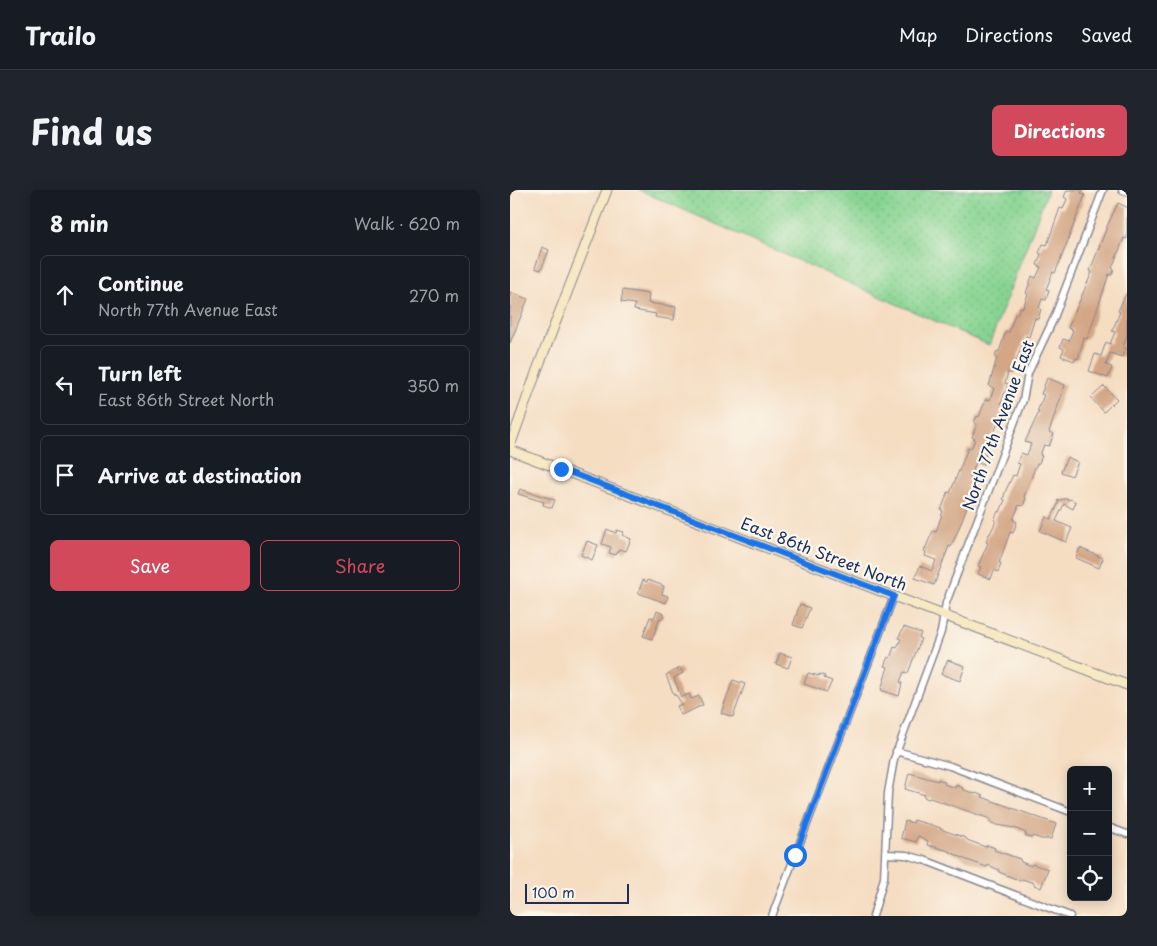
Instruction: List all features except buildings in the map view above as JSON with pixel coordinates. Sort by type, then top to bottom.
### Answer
[{"type":"street","points":[[510,446],[537,370],[607,190]]},
{"type":"street","name":"North 77th Avenue East","points":[[873,916],[884,878],[888,793],[896,752],[941,632],[946,602],[1023,400],[1028,373],[1054,318],[1103,190]]},
{"type":"street","points":[[1122,190],[1127,192]]},
{"type":"street","name":"East 86th Street North","points":[[510,450],[1127,685]]},
{"type":"street","points":[[772,916],[894,596]]},
{"type":"street","points":[[896,752],[950,766],[1068,811]]},
{"type":"street","points":[[1112,828],[1127,834]]},
{"type":"street","points":[[886,854],[906,855],[924,860],[1070,916]]},
{"type":"green space","points":[[639,190],[1048,190],[989,345]]},
{"type":"route","points":[[561,469],[894,596],[795,855]]}]
